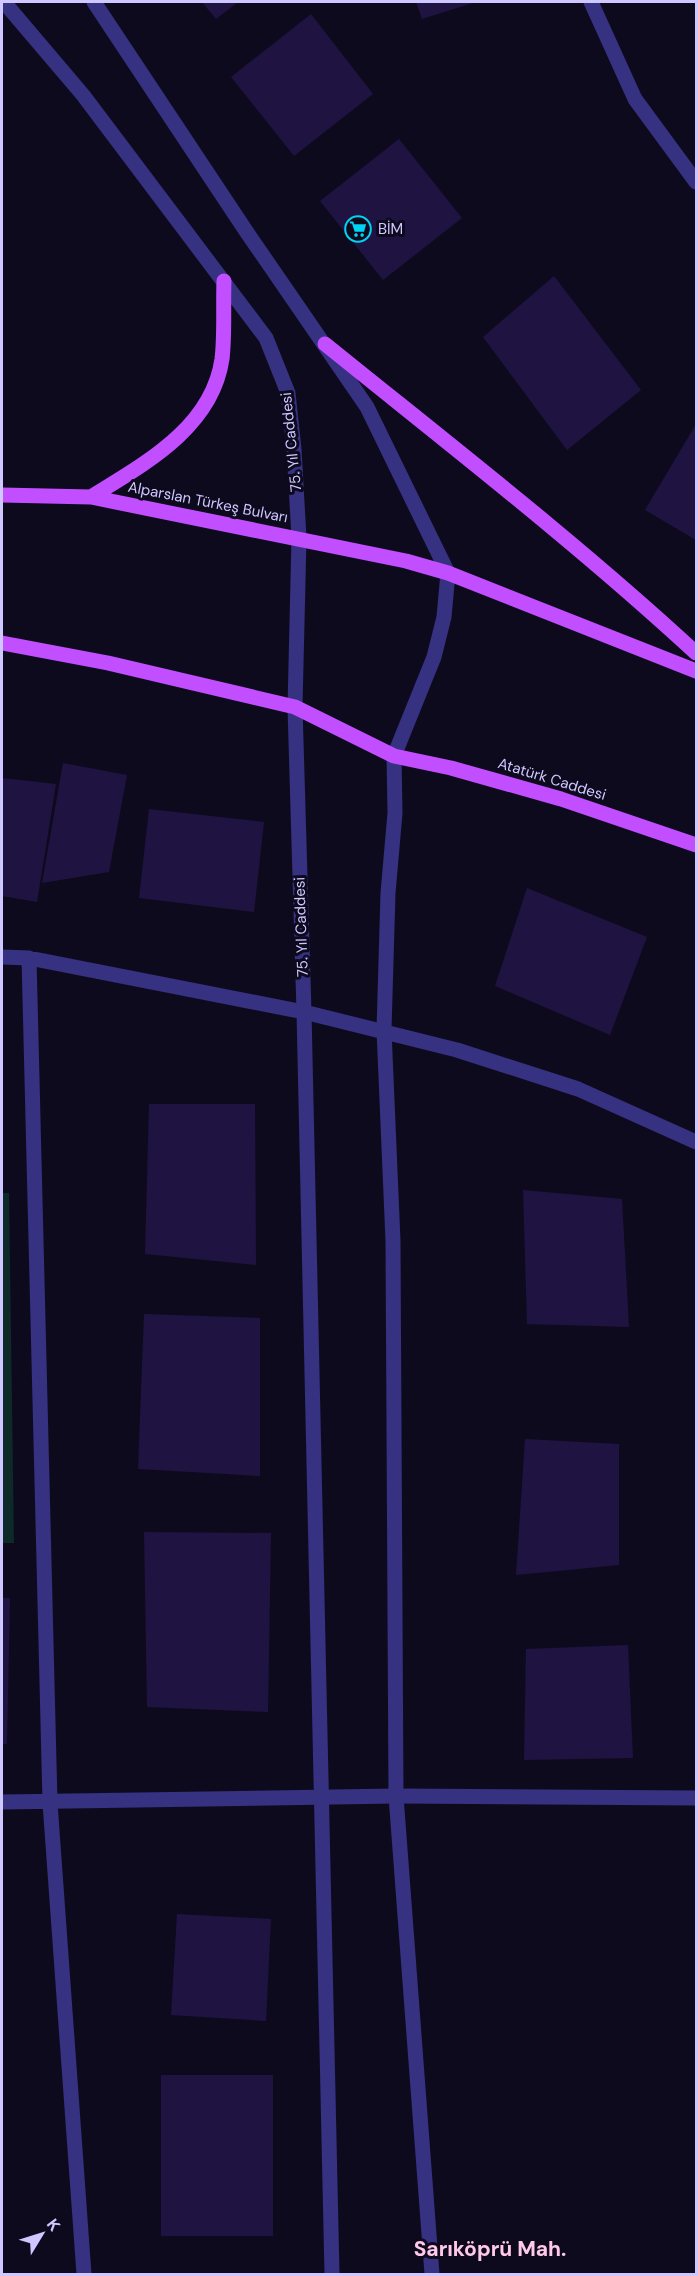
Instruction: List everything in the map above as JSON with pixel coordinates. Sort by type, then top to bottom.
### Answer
[{"type":"main road","points":[[91,497],[146,463],[196,420],[213,391],[222,360],[224,281]]},
{"type":"main road","points":[[325,344],[536,515],[650,610],[696,653]]},
{"type":"main road","name":"Alparslan Türkeş Bulvarı","points":[[2,495],[91,497],[299,538],[406,561],[448,573]]},
{"type":"main road","points":[[448,573],[696,671]]},
{"type":"main road","points":[[2,643],[108,663],[295,707],[394,756]]},
{"type":"main road","name":"Atatürk Caddesi","points":[[394,756],[452,768],[561,799],[696,845]]},
{"type":"street","name":"75. Yıl Caddesi","points":[[4,2],[83,95],[266,338],[288,393],[299,538],[295,707],[332,2274]]},
{"type":"street","points":[[94,2],[246,231],[367,407],[448,573],[444,617],[434,657],[394,756],[395,813],[388,893],[384,1030],[393,1241],[396,1796],[432,2274]]},
{"type":"street","points":[[594,2],[636,99],[696,182]]},
{"type":"street","points":[[2,957],[29,958],[384,1030],[578,1089],[696,1142]]},
{"type":"street","points":[[29,958],[50,1803],[84,2274]]},
{"type":"street","points":[[2,1802],[396,1796],[696,1798]]},
{"type":"green space","points":[[2,1193],[9,1193],[14,1543],[2,1543]]},
{"type":"building","points":[[202,2],[238,2],[216,19]]},
{"type":"building","points":[[416,2],[476,2],[422,19]]},
{"type":"building","points":[[311,14],[373,94],[294,156],[231,77]]},
{"type":"building","points":[[399,139],[462,218],[383,280],[320,201]]},
{"type":"building","points":[[554,276],[641,390],[567,450],[483,337]]},
{"type":"building","points":[[696,424],[696,540],[645,510]]},
{"type":"building","points":[[63,763],[127,775],[109,872],[42,883]]},
{"type":"building","points":[[2,778],[56,784],[37,902],[2,896]]},
{"type":"building","points":[[149,809],[264,822],[254,912],[139,898]]},
{"type":"building","points":[[527,888],[647,937],[610,1035],[495,986]]},
{"type":"building","points":[[149,1104],[255,1104],[256,1265],[145,1254]]},
{"type":"building","points":[[523,1190],[622,1199],[629,1327],[527,1324]]},
{"type":"building","points":[[144,1314],[260,1318],[260,1476],[138,1469]]},
{"type":"building","points":[[525,1439],[619,1444],[619,1565],[516,1575]]},
{"type":"building","points":[[144,1532],[271,1533],[268,1712],[147,1707]]},
{"type":"building","points":[[2,1598],[10,1598],[7,1744],[2,1744]]},
{"type":"building","points":[[628,1645],[633,1758],[524,1760],[526,1649]]},
{"type":"building","points":[[177,1914],[271,1919],[266,2021],[171,2015]]},
{"type":"building","points":[[161,2075],[273,2075],[273,2236],[161,2236]]},
{"type":"place","name":"BİM","points":[[358,229]]},
{"type":"district","name":"Sarıköprü Mah.","points":[[490,2249]]}]
